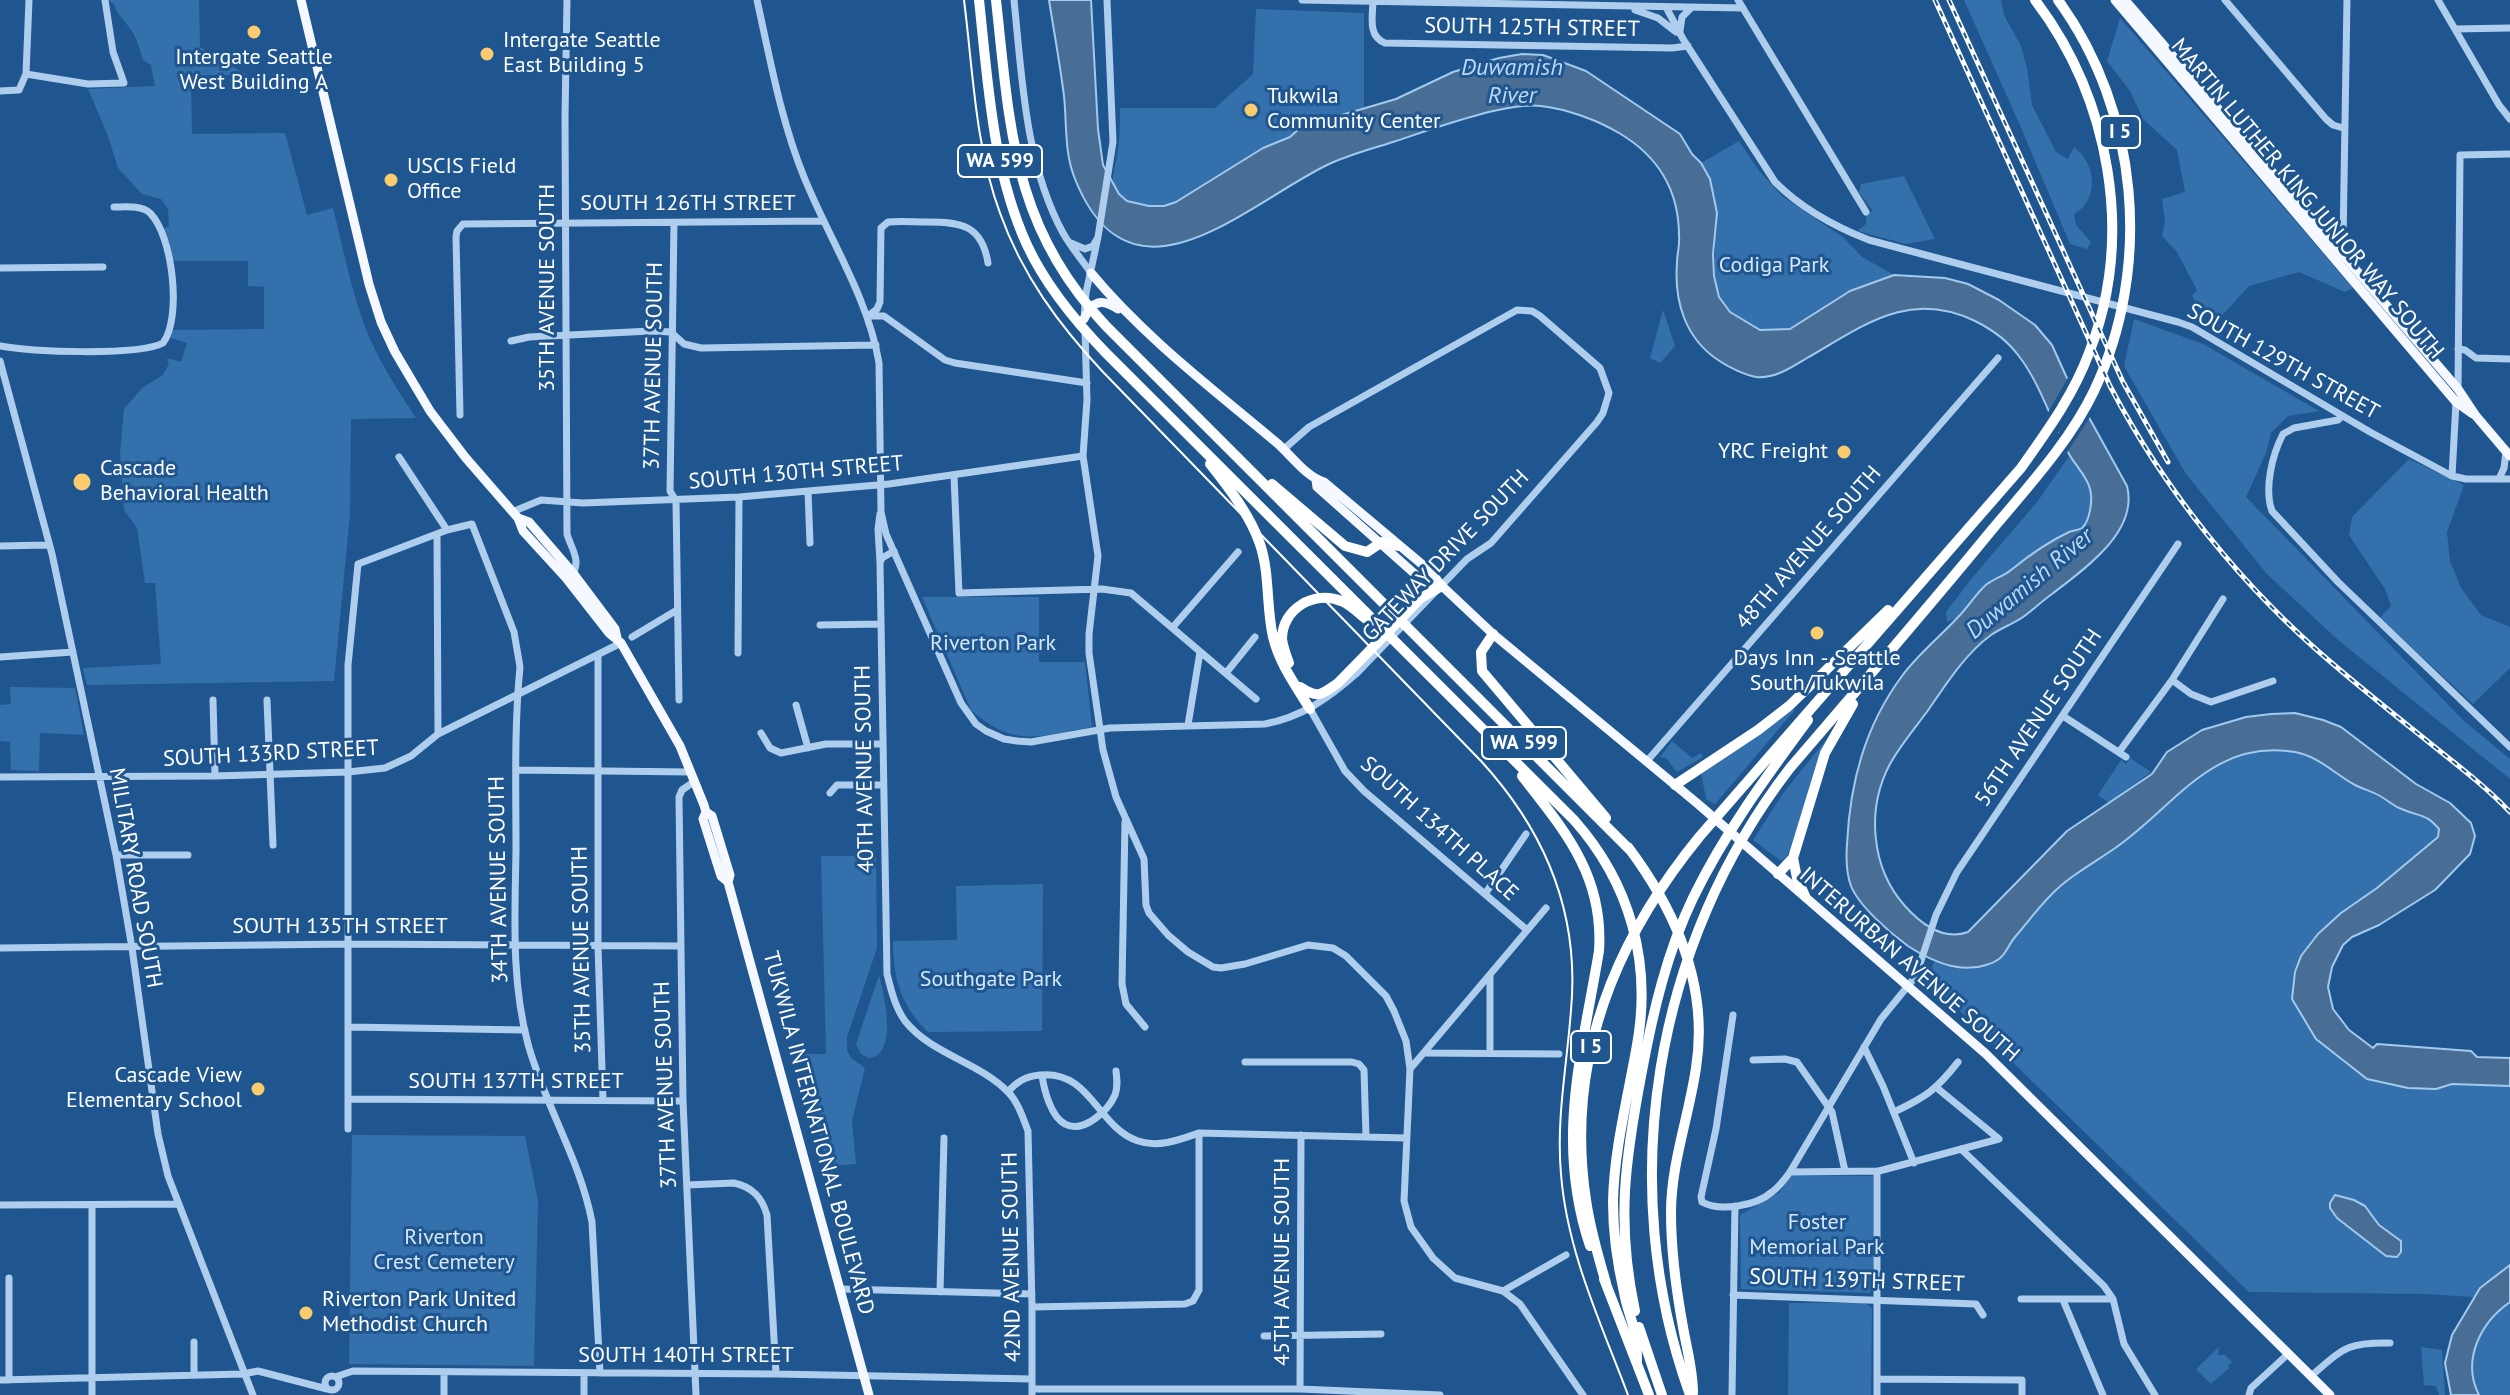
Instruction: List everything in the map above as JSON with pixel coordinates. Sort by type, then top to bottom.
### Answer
[{"type":"highway","name":"WA 599","points":[[979,0],[994,130],[1003,176],[1026,243],[1067,308],[1106,353],[1583,830],[1604,859],[1622,893],[1635,932],[1641,970],[1639,1028],[1615,1167],[1613,1201],[1619,1268],[1635,1335],[1637,1364]]},
{"type":"highway","name":"WA 599","points":[[996,0],[1017,162],[1038,226],[1069,282],[1106,326],[1206,428],[1630,850],[1674,921],[1688,956],[1700,1030],[1697,1067],[1674,1180],[1671,1211],[1675,1281],[1693,1371],[1692,1395]]},
{"type":"highway","name":"I 5","points":[[1649,1395],[1606,1283],[1589,1217],[1583,1179],[1582,1104],[1589,1053],[1608,990],[1627,944],[1660,888],[1724,807],[2021,468],[2053,424],[2082,371],[2097,329],[2108,279],[2112,209],[2103,146],[2080,75],[2035,0]]},
{"type":"highway","name":"I 5","points":[[1692,1395],[1672,1337],[1654,1232],[1651,1154],[1655,1099],[1674,1004],[1691,948],[1729,863],[1757,812],[1790,768],[2028,489],[2072,429],[2093,392],[2116,334],[2128,262],[2130,197],[2118,125],[2098,67],[2058,0]]},
{"type":"highway","points":[[1176,423],[1230,489],[1253,529],[1264,558],[1271,630],[1276,648],[1310,709]]},
{"type":"highway","points":[[1206,428],[1345,546],[1367,552],[1382,542],[1398,546]]},
{"type":"highway","points":[[1675,785],[1789,706],[1944,555]]},
{"type":"highway","points":[[1300,687],[1318,696],[1325,693],[1421,598],[1442,586]]},
{"type":"highway","points":[[1310,709],[1282,640],[1285,624],[1298,606],[1316,598],[1339,600],[1378,626]]},
{"type":"highway","points":[[1778,874],[1793,858],[1830,740],[1856,700],[1930,605]]},
{"type":"highway","points":[[1493,634],[1481,652],[1482,671],[1583,789],[1630,850]]},
{"type":"highway","name":"I 5","points":[[1662,1395],[1636,1317],[1628,1280],[1623,1225],[1625,1170],[1658,995],[1692,900],[1716,853],[1739,816],[1854,657]]},
{"type":"highway","points":[[1494,740],[1570,839],[1587,868],[1595,897],[1600,931],[1599,951],[1577,1069],[1573,1139],[1582,1222],[1606,1283]]},
{"type":"highway","points":[[1793,858],[1805,896]]},
{"type":"main road","name":"TUKWILA INTERNATIONAL BOULEVARD","points":[[301,0],[359,246],[381,322],[410,380],[430,411],[515,515],[523,531],[619,641]]},
{"type":"main road","name":"MARTIN LUTHER KING JUNIOR WAY SOUTH","points":[[2115,0],[2456,402],[2476,416]]},
{"type":"main road","name":"MARTIN LUTHER KING JUNIOR WAY SOUTH","points":[[2125,0],[2458,389],[2508,454]]},
{"type":"main road","name":"INTERURBAN AVENUE SOUTH","points":[[1091,273],[1126,314],[1316,480],[1324,482],[1430,571],[1493,634],[1647,761],[1986,1054],[2330,1395]]},
{"type":"main road","points":[[1084,319],[1091,304],[1096,302],[1111,305],[1126,314]]},
{"type":"main road","name":"INTERURBAN AVENUE SOUTH","points":[[1316,480],[1317,487],[1425,583],[1442,586]]},
{"type":"main road","name":"TUKWILA INTERNATIONAL BOULEVARD","points":[[515,515],[529,522],[615,629],[619,641],[661,710],[693,776],[706,812],[703,819],[721,876],[728,882],[869,1395]]},
{"type":"street","points":[[0,91],[19,90],[26,74],[29,0]]},
{"type":"street","points":[[26,74],[88,84],[124,83],[113,52],[105,0]]},
{"type":"street","name":"35TH AVENUE SOUTH","points":[[567,0],[567,534],[577,560],[573,573]]},
{"type":"street","points":[[757,0],[774,76],[802,173],[868,316],[876,345],[879,363],[881,512],[894,551],[961,703],[976,724],[1004,739],[1031,742],[1110,728],[1265,724],[1310,709]]},
{"type":"street","name":"INTERURBAN AVENUE SOUTH","points":[[1014,0],[1029,126],[1047,197],[1068,241],[1091,273]]},
{"type":"street","points":[[1107,0],[1113,125],[1111,162],[1086,293],[1084,319],[1087,383],[1083,456],[1098,556],[1089,653],[1109,776],[1144,859],[1146,905],[1169,936],[1200,961],[1221,968],[1245,964],[1298,946],[1319,945],[1333,948],[1356,964],[1386,996],[1400,1022],[1410,1069],[1404,1201],[1411,1227],[1433,1258],[1455,1278],[1503,1291],[1520,1304],[1583,1395]]},
{"type":"street","points":[[1306,0],[1743,8]]},
{"type":"street","points":[[1738,0],[1866,212]]},
{"type":"street","points":[[2225,0],[2326,119],[2343,128]]},
{"type":"street","points":[[2338,250],[2343,244],[2347,0]]},
{"type":"street","points":[[2438,0],[2510,119]]},
{"type":"street","name":"SOUTH 125TH STREET","points":[[1373,1],[1373,31],[1377,39],[1389,43],[1672,48],[1683,39]]},
{"type":"street","points":[[1613,6],[1638,10],[1664,22],[1683,39]]},
{"type":"street","points":[[1664,22],[1666,7]]},
{"type":"street","points":[[1666,7],[1683,39]]},
{"type":"street","points":[[1683,39],[1682,17],[1692,7]]},
{"type":"street","points":[[2455,29],[2510,28]]},
{"type":"street","name":"SOUTH 129TH STREET","points":[[1683,39],[1775,182],[1793,200],[1821,219],[1869,240],[2192,327],[2342,416],[2452,476],[2510,479]]},
{"type":"street","points":[[2458,389],[2460,155],[2510,154]]},
{"type":"street","points":[[0,346],[23,351],[59,351],[147,349],[163,343],[170,329],[172,308],[172,267],[165,245],[149,213],[142,209],[114,207]]},
{"type":"street","name":"SOUTH 126TH STREET","points":[[460,415],[456,237],[459,227],[468,223],[822,221]]},
{"type":"street","points":[[868,316],[880,302],[881,228],[888,222],[962,224],[975,234],[985,249],[988,263]]},
{"type":"street","name":"37TH AVENUE SOUTH","points":[[674,223],[670,491],[676,501],[679,700]]},
{"type":"street","points":[[1068,241],[1085,249],[1093,246],[1098,237]]},
{"type":"street","points":[[0,268],[103,267]]},
{"type":"street","name":"GATEWAY DRIVE SOUTH","points":[[1284,449],[1309,427],[1517,310],[1532,311],[1566,338],[1603,372],[1609,393],[1603,413],[1491,543],[1467,559],[1356,674],[1310,709]]},
{"type":"street","points":[[868,316],[884,316],[945,360],[1087,383]]},
{"type":"street","points":[[511,341],[529,337],[671,332],[684,344],[701,348],[876,345]]},
{"type":"street","points":[[2458,349],[2476,358],[2510,359]]},
{"type":"street","name":"48TH AVENUE SOUTH","points":[[1647,761],[1998,358]]},
{"type":"street","name":"MILITARY ROAD SOUTH","points":[[0,361],[48,545],[116,855],[158,1134],[177,1204],[253,1395]]},
{"type":"street","points":[[2452,476],[2456,402]]},
{"type":"street","points":[[2342,416],[2338,420],[2294,428],[2283,434],[2269,485],[2272,511],[2338,582],[2510,747]]},
{"type":"street","points":[[2499,479],[2508,454]]},
{"type":"street","name":"SOUTH 130TH STREET","points":[[515,515],[541,500],[676,501],[739,497],[880,485],[1083,456]]},
{"type":"street","points":[[348,1129],[348,665],[358,564],[447,530],[399,457]]},
{"type":"street","points":[[954,476],[959,593],[1095,590],[1131,593],[1256,699]]},
{"type":"street","points":[[808,491],[810,543]]},
{"type":"street","points":[[738,653],[739,497]]},
{"type":"street","name":"40TH AVENUE SOUTH","points":[[881,512],[878,529],[885,952],[892,994]]},
{"type":"street","name":"34TH AVENUE SOUTH","points":[[447,530],[468,523],[474,527],[514,632],[520,667],[516,770],[515,945],[518,990],[525,1030],[549,1101],[578,1170],[592,1222],[600,1373]]},
{"type":"street","points":[[437,535],[438,734]]},
{"type":"street","name":"56TH AVENUE SOUTH","points":[[1735,1206],[1772,1193],[1790,1172],[1881,1019],[1916,976],[1936,915],[1957,872],[2178,544]]},
{"type":"street","points":[[0,546],[48,545]]},
{"type":"street","points":[[880,563],[894,551]]},
{"type":"street","points":[[1173,627],[1238,552]]},
{"type":"street","points":[[2063,716],[2123,755],[2223,599]]},
{"type":"street","points":[[632,637],[677,610]]},
{"type":"street","points":[[820,625],[881,624]]},
{"type":"street","points":[[1226,673],[1255,637]]},
{"type":"street","name":"SOUTH 133RD STREET","points":[[0,777],[269,775],[385,768],[411,756],[438,734],[598,656],[619,641]]},
{"type":"street","points":[[0,657],[73,652]]},
{"type":"street","points":[[1188,725],[1200,652]]},
{"type":"street","name":"35TH AVENUE SOUTH","points":[[598,656],[598,946],[603,1100]]},
{"type":"street","points":[[2172,680],[2191,694],[2211,702],[2273,681]]},
{"type":"street","points":[[213,700],[215,776]]},
{"type":"street","points":[[267,700],[273,845]]},
{"type":"street","points":[[796,705],[808,748]]},
{"type":"street","name":"SOUTH 134TH PLACE","points":[[1310,709],[1340,762],[1364,791],[1527,930]]},
{"type":"street","points":[[761,733],[765,743],[775,752],[789,753],[826,744],[883,744]]},
{"type":"street","points":[[516,770],[693,776]]},
{"type":"street","name":"37TH AVENUE SOUTH","points":[[693,776],[679,797],[683,1101],[696,1395]]},
{"type":"street","points":[[830,793],[837,785],[883,785]]},
{"type":"street","points":[[1125,819],[1122,984],[1126,1004],[1145,1027]]},
{"type":"street","points":[[1485,894],[1526,834]]},
{"type":"street","points":[[116,855],[188,855]]},
{"type":"street","points":[[1410,1069],[1546,908]]},
{"type":"street","name":"SOUTH 135TH STREET","points":[[0,948],[349,944],[680,946]]},
{"type":"street","points":[[1490,976],[1490,1053]]},
{"type":"street","name":"42ND AVENUE SOUTH","points":[[892,994],[907,1024],[1008,1092],[1019,1108],[1028,1131],[1032,1392]]},
{"type":"street","points":[[1732,1395],[1735,1206],[1702,1202],[1733,1015]]},
{"type":"street","points":[[350,1027],[525,1030]]},
{"type":"street","points":[[1864,1047],[1914,1163]]},
{"type":"street","points":[[1426,1053],[1559,1054]]},
{"type":"street","points":[[1753,1060],[1785,1059],[1797,1062],[1834,1117],[1845,1171]]},
{"type":"street","points":[[1245,1062],[1359,1064],[1364,1070],[1366,1136]]},
{"type":"street","points":[[1894,1112],[1937,1088],[1958,1062]]},
{"type":"street","points":[[1042,1075],[1057,1118],[1064,1124],[1077,1127],[1103,1112],[1115,1094],[1116,1071]]},
{"type":"street","points":[[1008,1092],[1022,1080],[1042,1075],[1065,1077],[1082,1089],[1125,1135],[1143,1143],[1166,1143],[1199,1133],[1407,1138]]},
{"type":"street","points":[[1790,1172],[1877,1171],[1999,1139],[1937,1088]]},
{"type":"street","name":"SOUTH 137TH STREET","points":[[349,1099],[683,1101]]},
{"type":"street","points":[[1032,1307],[1185,1304],[1196,1297],[1199,1283],[1199,1133]]},
{"type":"street","name":"45TH AVENUE SOUTH","points":[[1300,1389],[1301,1135]]},
{"type":"street","points":[[940,1292],[944,1138]]},
{"type":"street","points":[[1961,1149],[2103,1285],[2113,1299],[2124,1344],[2155,1395]]},
{"type":"street","points":[[1877,1171],[1877,1395]]},
{"type":"street","points":[[687,1185],[734,1183],[751,1189],[759,1196],[767,1215],[776,1374]]},
{"type":"street","points":[[0,1205],[177,1204]]},
{"type":"street","points":[[92,1206],[92,1395]]},
{"type":"street","points":[[1503,1291],[1566,1255]]},
{"type":"street","points":[[4,1380],[9,1278]]},
{"type":"street","points":[[841,1289],[1032,1294]]},
{"type":"street","name":"SOUTH 139TH STREET","points":[[1733,1295],[1979,1306],[1983,1315]]},
{"type":"street","points":[[2021,1299],[2113,1299]]},
{"type":"street","points":[[2063,1300],[2103,1395]]},
{"type":"street","points":[[1264,1336],[1381,1334]]},
{"type":"street","points":[[194,1342],[194,1375]]},
{"type":"street","points":[[2311,1376],[2351,1345],[2390,1343]]},
{"type":"street","points":[[2249,1395],[2251,1388],[2288,1354]]},
{"type":"street","name":"SOUTH 140TH STREET","points":[[4,1380],[243,1374],[258,1371],[309,1383],[335,1384],[353,1371],[1032,1379]]},
{"type":"street","points":[[444,1372],[444,1395]]},
{"type":"street","points":[[584,1373],[584,1395]]},
{"type":"street","points":[[1877,1379],[2022,1380],[2022,1395]]},
{"type":"street","points":[[335,1384],[343,1395]]},
{"type":"street","points":[[1032,1392],[1207,1393],[1300,1389],[1440,1395]]},
{"type":"green space","points":[[107,0],[199,0],[200,47],[247,75],[191,75],[192,134],[285,133],[307,215],[333,208],[365,327],[382,363],[416,418],[351,419],[350,514],[334,681],[87,685],[83,668],[161,664],[155,583],[145,583],[137,528],[124,510],[120,453],[124,409],[142,388],[163,375],[169,364],[167,358],[181,362],[187,343],[168,337],[170,330],[264,329],[264,287],[248,286],[248,261],[170,261],[160,231],[169,226],[168,209],[161,199],[142,194],[118,168],[88,89],[155,86],[151,65],[143,60],[132,31],[114,4]]},
{"type":"green space","points":[[1964,0],[2001,0],[2004,15],[2021,46],[2032,105],[2056,152],[2068,159],[2074,147],[2087,162],[2091,172],[2091,191],[2088,200],[2074,214],[2076,225],[2091,242],[2087,249],[2070,244]]},
{"type":"green space","points":[[1256,9],[1364,13],[1364,108],[1301,127],[1290,137],[1263,148],[1176,202],[1149,206],[1122,198],[1113,182],[1119,146],[1120,108],[1215,108],[1253,74]]},
{"type":"green space","points":[[2120,18],[2353,288],[2345,292],[2299,272],[2249,286],[2217,321],[2200,309],[2192,296],[2197,290],[2177,252],[2162,236],[2165,221],[2162,199],[2185,192],[2177,150],[2143,119],[2130,91],[2107,61]]},
{"type":"green space","name":"Codiga Park","points":[[1739,141],[1759,171],[1782,196],[1844,238],[1862,257],[1894,275],[1850,291],[1790,329],[1760,330],[1730,312],[1719,297],[1714,276],[1710,179],[1701,163]]},
{"type":"green space","points":[[1904,176],[1935,239],[1906,244],[1857,231],[1866,224],[1866,214],[1873,211],[1859,192],[1861,184]]},
{"type":"green space","points":[[1663,310],[1675,346],[1660,363],[1650,358]]},
{"type":"green space","points":[[2134,319],[2203,344],[2319,411],[2288,416],[2271,433],[2266,453],[2246,497],[2464,721],[2510,759],[2510,779],[2337,639],[2267,574],[2186,474],[2124,366]]},
{"type":"green space","points":[[2070,455],[2088,482],[2093,497],[2085,525],[2080,530],[2068,532],[2021,561],[2008,573],[1986,584],[1957,618],[1947,622],[1946,612],[2037,502]]},
{"type":"green space","points":[[2409,459],[2464,485],[2447,532],[2450,561],[2461,588],[2481,615],[2510,627],[2510,668],[2473,704],[2380,618],[2391,606],[2385,589],[2349,535],[2352,517]]},
{"type":"green space","name":"Riverton Park","points":[[922,597],[1039,597],[1039,662],[1085,662],[1092,727],[1042,736],[1015,735],[1001,730],[971,710]]},
{"type":"green space","points":[[10,687],[75,688],[84,735],[40,733],[39,771],[11,770],[10,742],[0,741],[0,705],[11,704]]},
{"type":"green space","points":[[1794,709],[1715,804],[1706,799],[1701,772]]},
{"type":"green space","points":[[1826,740],[1812,777],[1793,847],[1781,861],[1753,840],[1784,792]]},
{"type":"green space","points":[[1672,741],[1692,758],[1701,753],[1703,757],[1677,772],[1666,758],[1660,757]]},
{"type":"green space","points":[[2271,750],[2314,757],[2391,804],[2424,814],[2439,829],[2438,837],[2318,934],[2301,956],[2292,995],[2316,1039],[2368,1079],[2436,1089],[2452,1084],[2510,1086],[2510,1395],[2479,1395],[2475,1385],[2473,1365],[2476,1345],[2491,1318],[2473,1297],[2249,1292],[1927,979],[1935,960],[1970,969],[2001,958],[2008,945],[2056,889],[2197,778],[2222,761]]},
{"type":"green space","points":[[2130,758],[2151,772],[2109,803],[2098,795],[2121,760],[2126,764]]},
{"type":"green space","name":"Southgate Park","points":[[821,856],[876,856],[877,948],[847,1037],[847,1050],[851,1058],[865,1068],[852,1121],[856,1164],[828,1166],[802,1075],[810,1073],[804,1054],[826,1054]]},
{"type":"green space","name":"Southgate Park","points":[[1043,884],[1042,1031],[928,1032],[911,1012],[900,991],[893,941],[957,940],[956,886]]},
{"type":"green space","name":"Southgate Park","points":[[879,975],[886,1009],[887,1036],[884,1047],[869,1058],[861,1054],[856,1044]]},
{"type":"green space","name":"Riverton Crest Cemetery","points":[[352,1135],[525,1136],[538,1201],[534,1366],[349,1364]]},
{"type":"green space","name":"Foster Memorial Park","points":[[1792,1175],[1873,1176],[1873,1286],[1870,1293],[1741,1289],[1740,1215],[1780,1192]]},
{"type":"green space","name":"Foster Memorial Park","points":[[1789,1303],[1865,1303],[1872,1308],[1871,1395],[1788,1395]]},
{"type":"green space","points":[[2219,1347],[2218,1355],[2225,1355],[2232,1362],[2211,1384],[2196,1369]]},
{"type":"green space","points":[[2421,1347],[2442,1350],[2445,1395],[2439,1395],[2436,1386],[2424,1385]]},
{"type":"water","name":"Duwamish River","points":[[1049,0],[1091,0],[1103,165],[1119,194],[1127,201],[1149,206],[1176,202],[1263,148],[1290,137],[1301,127],[1396,99],[1453,72],[1499,58],[1522,54],[1543,55],[1586,71],[1680,134],[1710,179],[1717,213],[1713,254],[1719,297],[1730,312],[1760,330],[1790,329],[1850,291],[1894,275],[1945,278],[1968,284],[1999,300],[2035,325],[2052,345],[2127,486],[2125,519],[2117,534],[2093,561],[2027,614],[1991,635],[1973,651],[1949,679],[1894,757],[1882,781],[1875,819],[1879,856],[1894,891],[1925,925],[1950,934],[1968,932],[2067,831],[2152,774],[2167,752],[2202,730],[2246,717],[2271,714],[2295,713],[2323,720],[2341,727],[2416,784],[2450,803],[2471,823],[2475,836],[2470,854],[2435,890],[2343,945],[2332,967],[2328,987],[2333,1009],[2349,1030],[2373,1048],[2377,1044],[2471,1051],[2477,1057],[2510,1058],[2510,1086],[2452,1084],[2436,1089],[2408,1088],[2367,1079],[2316,1039],[2292,999],[2295,972],[2301,956],[2318,934],[2341,913],[2377,888],[2438,837],[2439,829],[2427,818],[2397,807],[2303,754],[2266,751],[2241,755],[2198,778],[2118,846],[2058,888],[2001,957],[1988,965],[1956,967],[1926,957],[1884,927],[1855,894],[1847,871],[1852,799],[1869,735],[1889,695],[1909,668],[1983,587],[2054,540],[2082,528],[2089,515],[2091,493],[2086,480],[2069,454],[2026,366],[1998,335],[1975,321],[1951,312],[1907,310],[1867,324],[1777,374],[1756,377],[1732,368],[1697,341],[1684,318],[1677,277],[1678,219],[1664,176],[1633,142],[1592,120],[1551,107],[1526,106],[1488,112],[1343,158],[1226,224],[1191,240],[1158,247],[1126,242],[1099,220],[1071,169]]},
{"type":"water","points":[[2335,1195],[2365,1206],[2379,1225],[2401,1241],[2401,1252],[2397,1257],[2386,1256],[2337,1218],[2330,1208]]},
{"type":"water","points":[[2510,1265],[2510,1302],[2490,1320],[2473,1355],[2472,1369],[2479,1395],[2451,1395],[2445,1363],[2452,1335],[2480,1288]]},
{"type":"pier","points":[[2070,374],[2081,393],[2078,400],[2081,395],[2092,414],[2065,456],[2056,437],[2078,401],[2056,436],[2046,416]]},
{"type":"tram line","points":[[964,0],[985,161],[1009,236],[1043,298],[1103,372],[1481,761],[1524,816],[1540,845],[1564,907],[1570,940],[1571,1010],[1560,1133],[1564,1203],[1587,1287],[1628,1395]]},
{"type":"railway","points":[[1935,0],[2110,386],[2155,463],[2181,500],[2237,570],[2300,635],[2477,781],[2510,812]]},
{"type":"railway","points":[[1949,0],[2123,382],[2168,462]]},
{"type":"place","name":"Intergate Seattle West Building A","points":[[254,32]]},
{"type":"place","name":"Intergate Seattle East Building 5","points":[[487,54]]},
{"type":"place","name":"Tukwila Community Center","points":[[1251,110]]},
{"type":"place","name":"USCIS Field Office","points":[[391,180]]},
{"type":"place","name":"YRC Freight","points":[[1844,452]]},
{"type":"place","name":"Cascade Behavioral Health","points":[[82,482]]},
{"type":"place","name":"Days Inn - Seattle South/Tukwila","points":[[1817,633]]},
{"type":"place","name":"Cascade View Elementary School","points":[[258,1089]]},
{"type":"place","name":"Riverton Park United Methodist Church","points":[[306,1313]]}]
